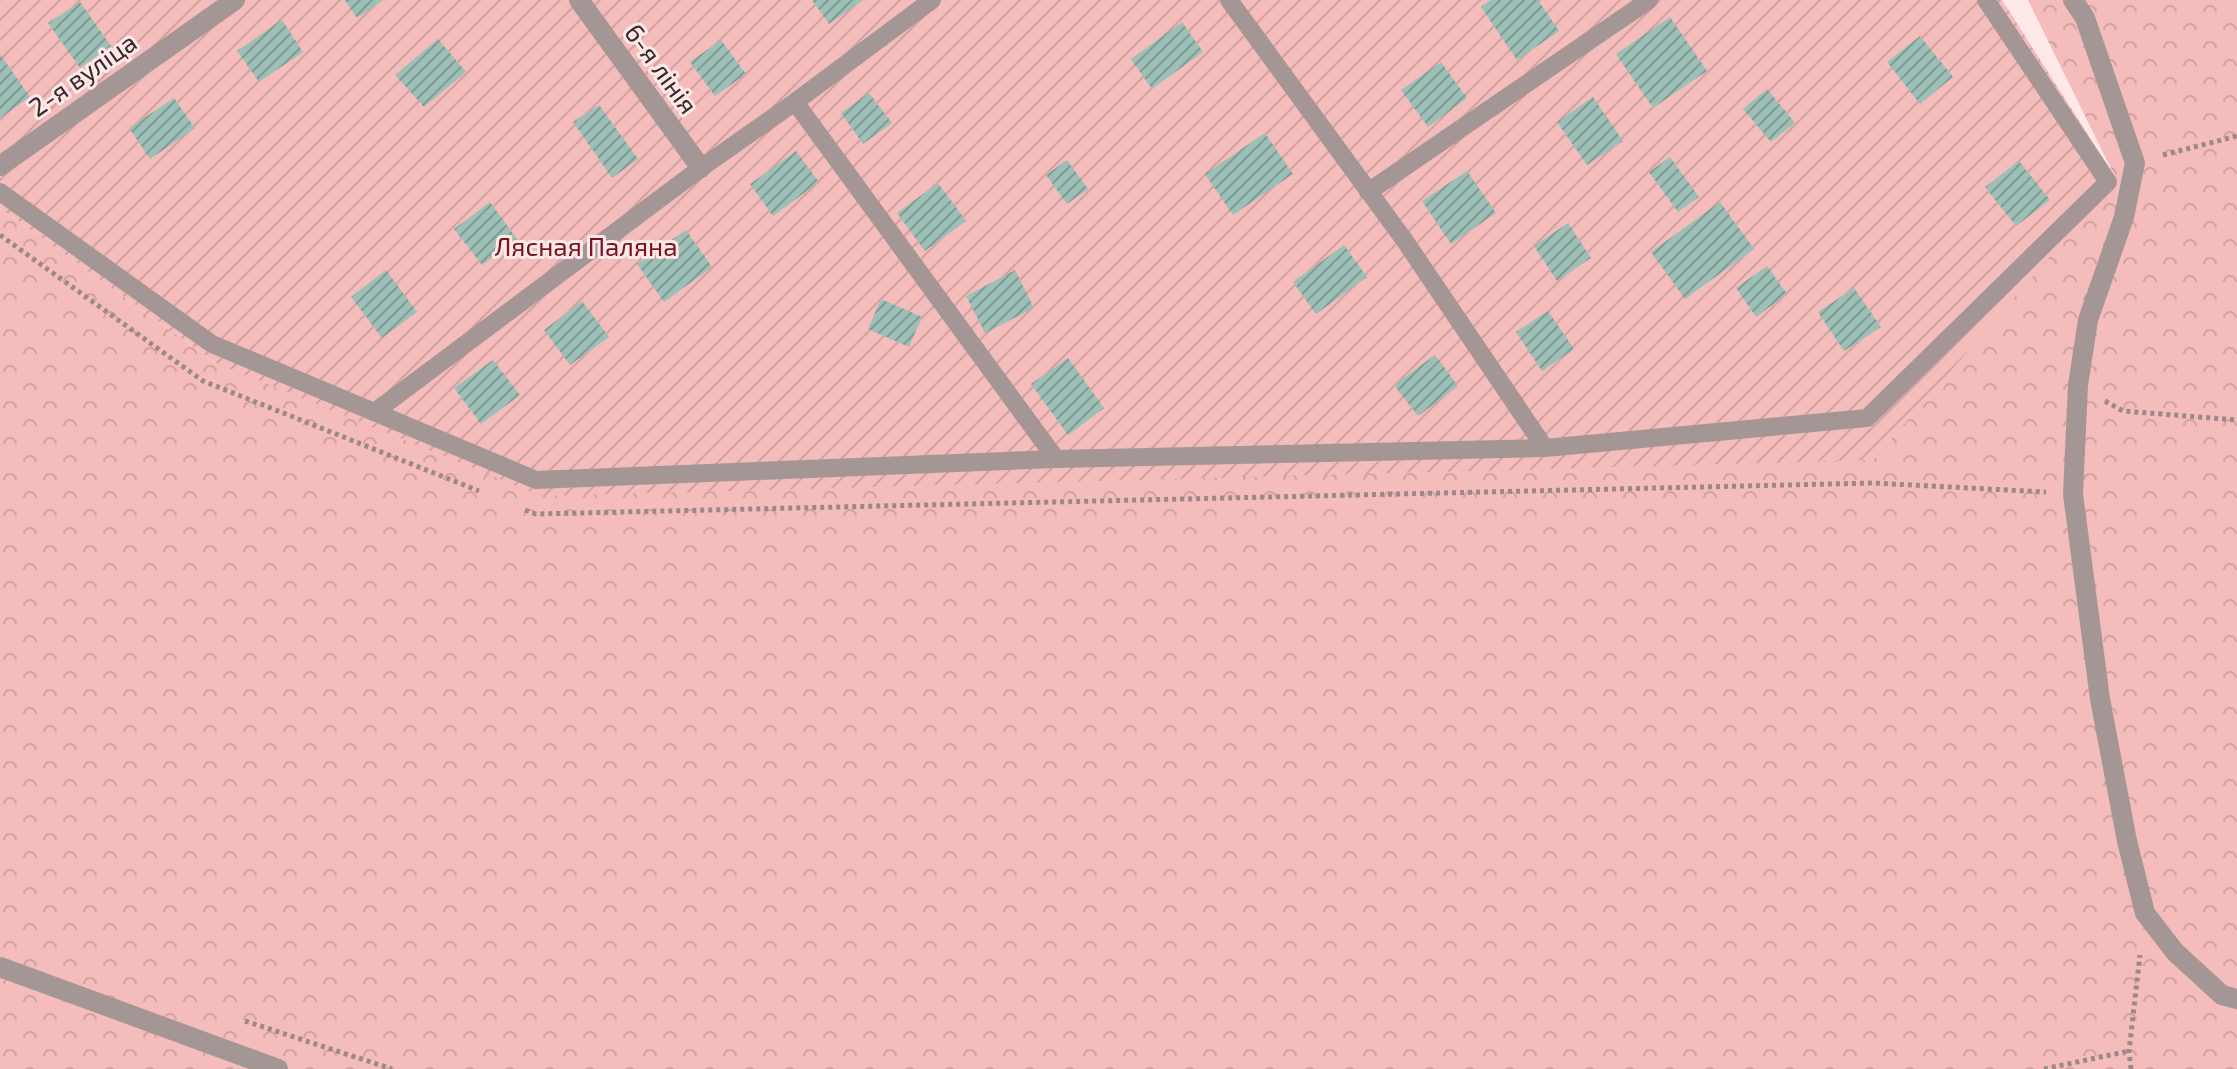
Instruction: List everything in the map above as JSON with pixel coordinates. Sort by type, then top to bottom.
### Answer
[{"type":"street","name":"2-я вуліца","points":[[0,166],[235,0]]},
{"type":"street","name":"6-я лінія","points":[[579,0],[701,168]]},
{"type":"street","points":[[2073,0],[2085,18],[2135,163],[2124,217],[2088,320],[2078,385],[2073,494],[2100,699],[2127,841],[2145,913],[2175,952],[2222,995],[2237,999]]},
{"type":"street","points":[[0,967],[278,1069]]},
{"type":"lane","points":[[376,411],[932,0]]},
{"type":"lane","points":[[1229,0],[1405,241],[1545,448]]},
{"type":"lane","points":[[1368,192],[1649,0]]},
{"type":"lane","points":[[0,192],[212,344],[536,480],[1056,459],[1545,448],[1867,418],[2108,182],[1986,0]]},
{"type":"lane","points":[[795,102],[1056,459]]},
{"type":"path","points":[[2135,163],[2237,136]]},
{"type":"path","points":[[2078,385],[2123,411],[2237,420]]},
{"type":"path","points":[[2131,1069],[2129,1051],[2145,913]]},
{"type":"path","points":[[2044,1069],[2129,1051]]},
{"type":"green space","name":"Лясная Паляна","points":[[0,0],[2002,0],[2117,180],[1873,460],[541,496],[216,363],[0,208]]},
{"type":"green space","points":[[2028,0],[2237,0],[2237,1069],[0,1069],[0,208],[216,363],[2117,181]]},
{"type":"building","points":[[345,0],[383,0],[357,18]]},
{"type":"building","points":[[812,0],[863,0],[829,24]]},
{"type":"building","points":[[1491,0],[1538,0],[1559,31],[1517,60],[1481,7]]},
{"type":"building","points":[[80,2],[111,46],[80,68],[48,23]]},
{"type":"building","points":[[1670,17],[1707,71],[1653,108],[1616,54]]},
{"type":"building","points":[[282,20],[303,52],[259,82],[237,51]]},
{"type":"building","points":[[1182,22],[1203,52],[1152,89],[1131,59]]},
{"type":"building","points":[[1920,36],[1953,77],[1920,104],[1887,62]]},
{"type":"building","points":[[438,39],[466,72],[424,107],[395,75]]},
{"type":"building","points":[[721,40],[746,74],[715,96],[690,62]]},
{"type":"building","points":[[0,54],[30,97],[0,118]]},
{"type":"building","points":[[1441,62],[1467,98],[1428,127],[1401,90]]},
{"type":"building","points":[[1767,89],[1795,123],[1771,142],[1743,109]]},
{"type":"building","points":[[869,93],[892,123],[863,144],[841,113]]},
{"type":"building","points":[[1593,97],[1623,141],[1587,165],[1557,122]]},
{"type":"building","points":[[174,98],[195,128],[150,159],[129,128]]},
{"type":"building","points":[[599,105],[638,159],[612,178],[573,122]]},
{"type":"building","points":[[1265,133],[1293,174],[1233,215],[1205,174]]},
{"type":"building","points":[[796,151],[819,182],[773,216],[750,184]]},
{"type":"building","points":[[1670,157],[1699,197],[1678,212],[1649,172]]},
{"type":"building","points":[[1067,160],[1088,189],[1067,204],[1046,175]]},
{"type":"building","points":[[2019,161],[2050,200],[2016,226],[1985,187]]},
{"type":"building","points":[[1467,171],[1496,213],[1451,244],[1422,201]]},
{"type":"building","points":[[938,183],[966,221],[925,251],[897,213]]},
{"type":"building","points":[[490,202],[517,239],[482,265],[454,229]]},
{"type":"building","points":[[1720,202],[1754,249],[1685,299],[1651,252]]},
{"type":"building","points":[[1568,223],[1591,258],[1557,281],[1534,246]]},
{"type":"building","points":[[686,230],[712,267],[664,302],[637,264]]},
{"type":"building","points":[[1344,245],[1367,277],[1316,314],[1293,282]]},
{"type":"building","points":[[1767,266],[1787,294],[1756,317],[1736,288]]},
{"type":"building","points":[[386,270],[417,312],[382,338],[351,297]]},
{"type":"building","points":[[1015,270],[1034,308],[985,333],[966,296]]},
{"type":"building","points":[[1854,288],[1881,327],[1844,351],[1818,312]]},
{"type":"building","points":[[881,299],[922,317],[909,347],[868,329]]},
{"type":"building","points":[[582,301],[609,337],[570,365],[544,330]]},
{"type":"building","points":[[1548,311],[1574,349],[1542,371],[1516,332]]},
{"type":"building","points":[[1435,355],[1458,386],[1418,416],[1394,385]]},
{"type":"building","points":[[1068,358],[1104,408],[1068,435],[1031,384]]},
{"type":"building","points":[[493,360],[520,395],[481,424],[454,388]]}]
